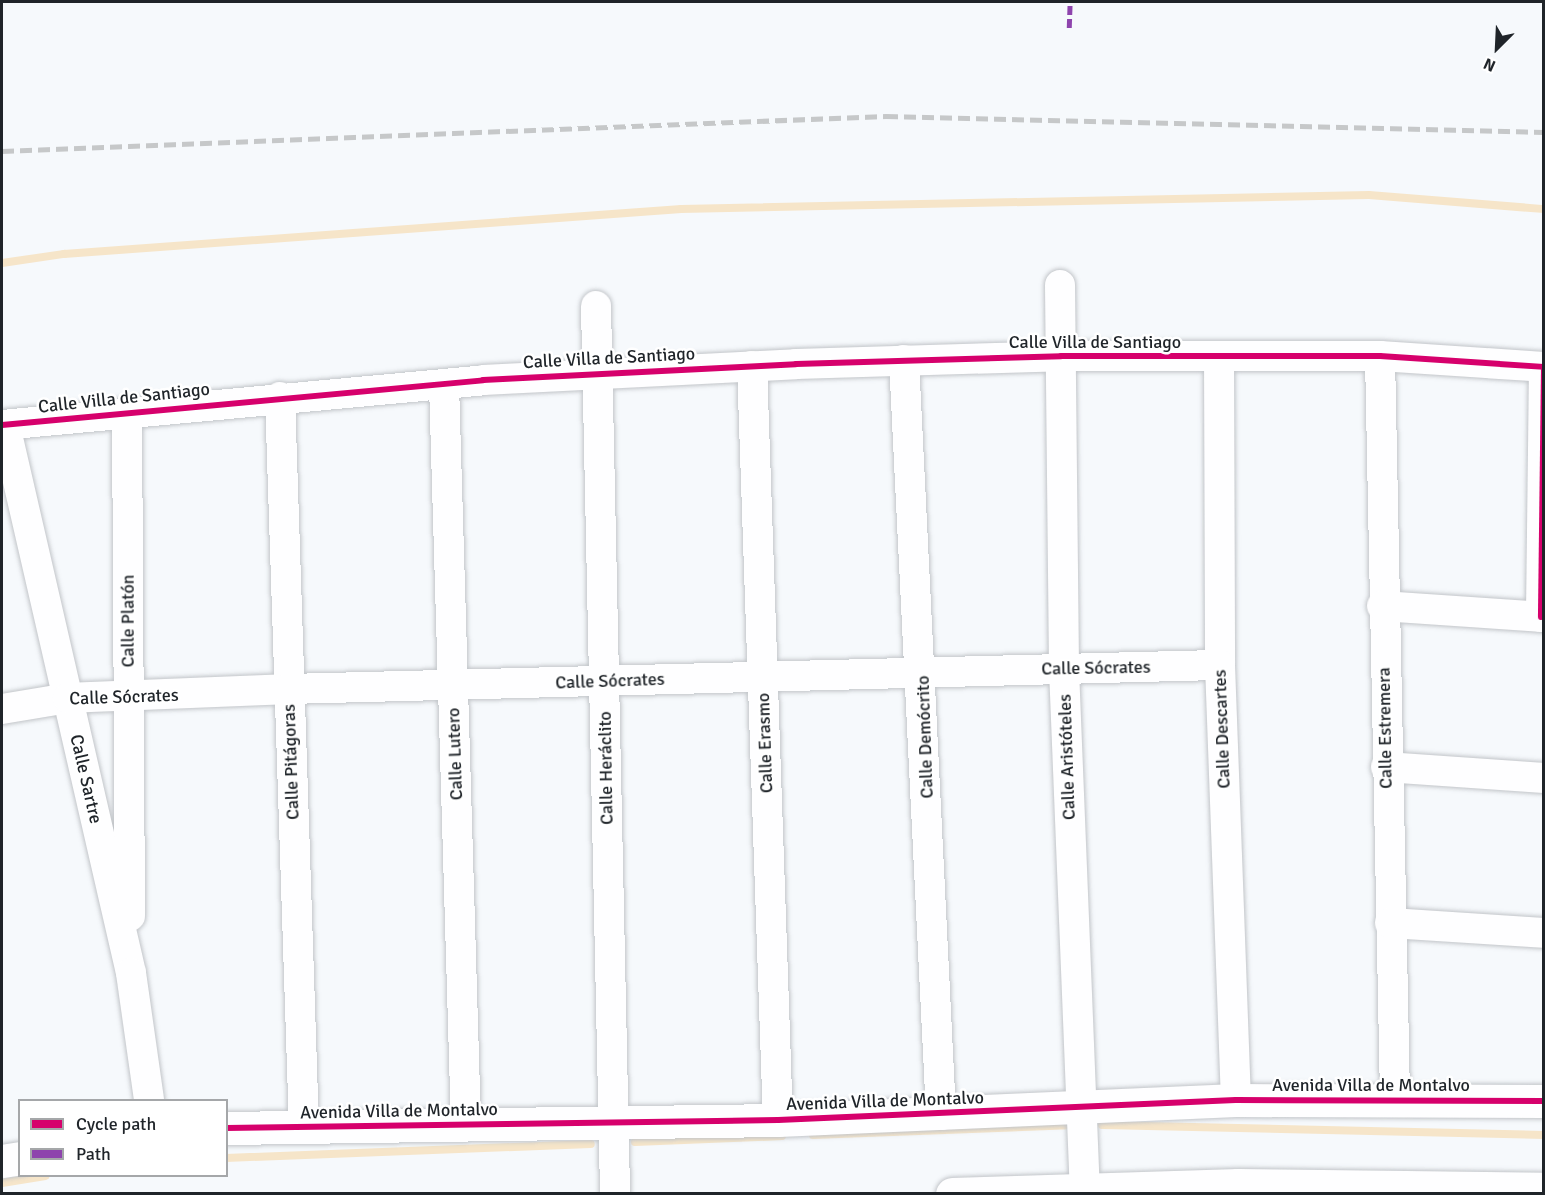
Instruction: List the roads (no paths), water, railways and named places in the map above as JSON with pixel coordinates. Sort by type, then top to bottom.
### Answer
[{"type":"street","name":"Calle Aristóteles","points":[[1060,285],[1064,669],[1085,1191]]},
{"type":"street","name":"Calle Heráclito","points":[[596,306],[615,1194]]},
{"type":"street","name":"Calle Villa de Santiago","points":[[3,425],[280,397],[598,372],[904,360],[1061,356],[1380,356],[1544,367]]},
{"type":"street","name":"Calle Descartes","points":[[1219,356],[1220,664],[1236,1100]]},
{"type":"street","name":"Calle Estremera","points":[[1380,356],[1382,606],[1395,1099]]},
{"type":"street","name":"Calle Demócrito","points":[[904,360],[922,672],[941,1115]]},
{"type":"street","name":"Calle Erasmo","points":[[752,366],[778,1120]]},
{"type":"street","points":[[1382,606],[1542,617],[1544,367]]},
{"type":"street","name":"Calle Lutero","points":[[444,384],[466,1125]]},
{"type":"street","name":"Calle Pitágoras","points":[[280,397],[304,1127]]},
{"type":"street","name":"Calle Platón","points":[[127,412],[131,973]]},
{"type":"street","name":"Calle Sartre","points":[[3,425],[131,973],[148,1099]]},
{"type":"street","name":"Calle Sócrates","points":[[2,710],[68,698],[288,689],[1220,664]]},
{"type":"street","points":[[1386,767],[1544,778]]},
{"type":"street","points":[[1390,923],[1544,933]]},
{"type":"street","name":"Avenida Villa de Montalvo","points":[[228,1128],[778,1120],[941,1115],[1236,1100],[1544,1101]]},
{"type":"street","points":[[2,1161],[18,1158]]},
{"type":"street","points":[[952,1194],[1238,1189],[1544,1189]]},
{"type":"waterway","points":[[2,263],[64,254],[681,209],[1369,195],[1544,209]]},
{"type":"waterway","points":[[813,1135],[1075,1125]]},
{"type":"waterway","points":[[1102,1125],[1544,1135]]},
{"type":"waterway","points":[[635,1142],[782,1136]]},
{"type":"waterway","points":[[228,1158],[591,1144]]},
{"type":"waterway","points":[[2,1183],[39,1177]]},
{"type":"railway","points":[[2,151],[886,116],[1544,132]]}]
